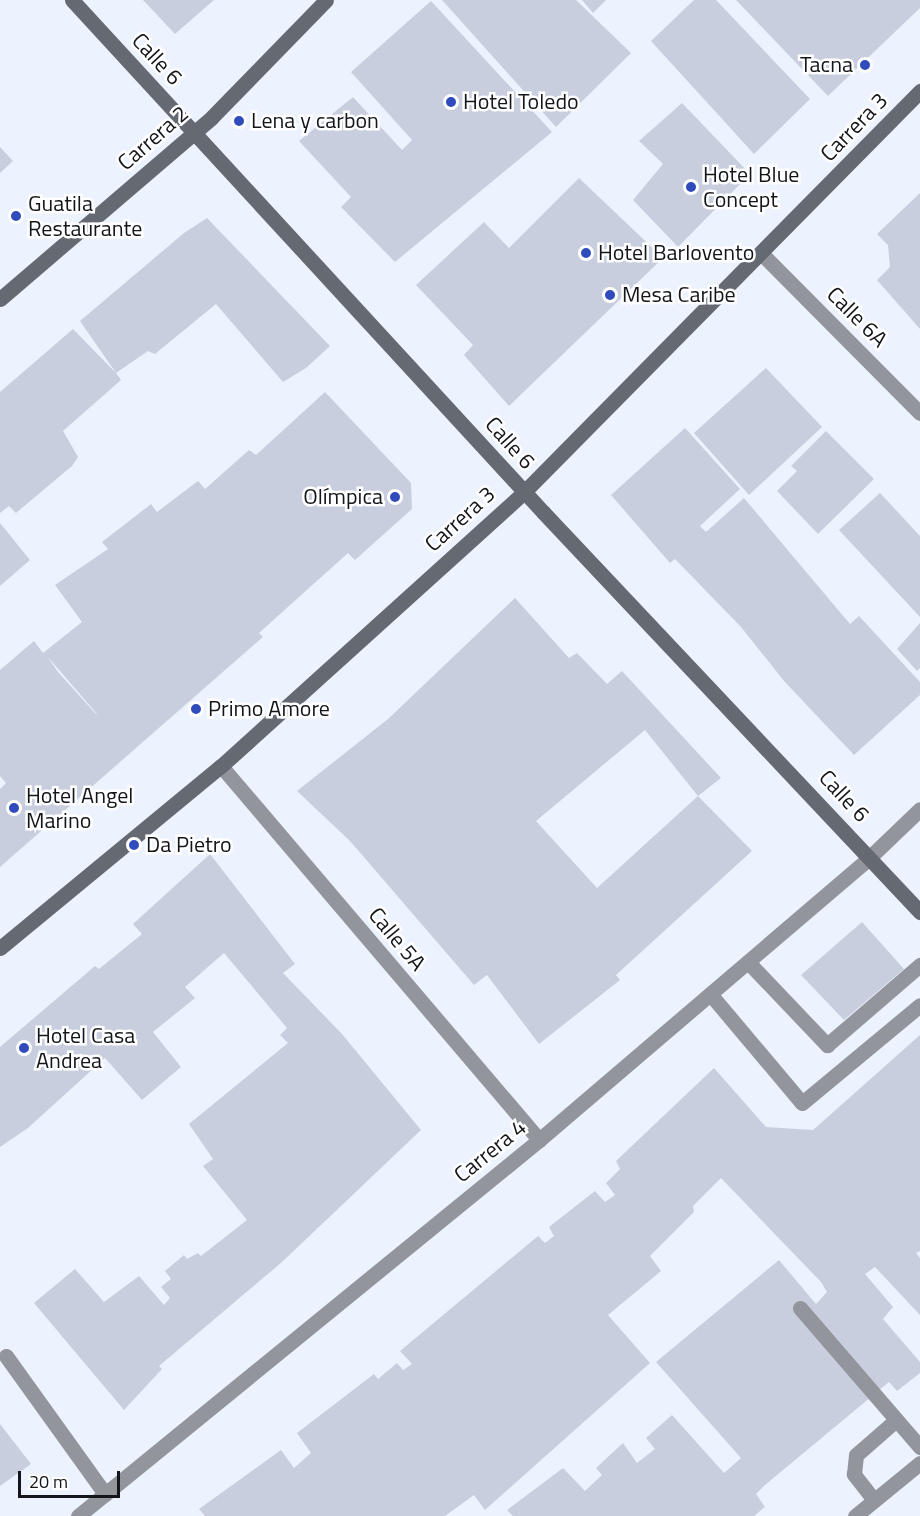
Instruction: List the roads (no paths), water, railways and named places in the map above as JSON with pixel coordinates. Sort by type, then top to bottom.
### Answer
[{"type":"main road","name":"Calle 6","points":[[72,0],[524,492],[870,857],[917,902]]},
{"type":"main road","name":"Carrera 2","points":[[0,298],[194,133],[326,0]]},
{"type":"main road","name":"Carrera 3","points":[[0,948],[221,766],[524,492],[762,254],[920,91]]},
{"type":"street","name":"Calle 6A","points":[[762,254],[920,412]]},
{"type":"street","name":"Calle 5A","points":[[221,766],[539,1140]]},
{"type":"street","name":"Carrera 4","points":[[78,1516],[539,1140],[870,857],[920,809]]},
{"type":"street","points":[[748,962],[826,1045],[920,965]]},
{"type":"street","points":[[711,994],[802,1103],[920,1005]]},
{"type":"street","points":[[800,1308],[920,1447]]},
{"type":"street","points":[[6,1356],[105,1494]]},
{"type":"street","points":[[874,1500],[854,1474],[855,1455],[896,1420]]},
{"type":"street","points":[[855,1516],[920,1462]]},
{"type":"place","name":"Tacna","points":[[865,65]]},
{"type":"place","name":"Hotel Toledo","points":[[451,102]]},
{"type":"place","name":"Lena y carbon","points":[[239,121]]},
{"type":"place","name":"Hotel Blue Concept","points":[[691,187]]},
{"type":"place","name":"Guatila Restaurante","points":[[16,216]]},
{"type":"place","name":"Hotel Barlovento","points":[[586,253]]},
{"type":"place","name":"Mesa Caribe","points":[[610,295]]},
{"type":"place","name":"Olímpica","points":[[395,497]]},
{"type":"place","name":"Primo Amore","points":[[196,709]]},
{"type":"place","name":"Hotel Angel Marino","points":[[14,808]]},
{"type":"place","name":"Da Pietro","points":[[134,845]]},
{"type":"place","name":"Hotel Casa Andrea","points":[[24,1048]]}]
